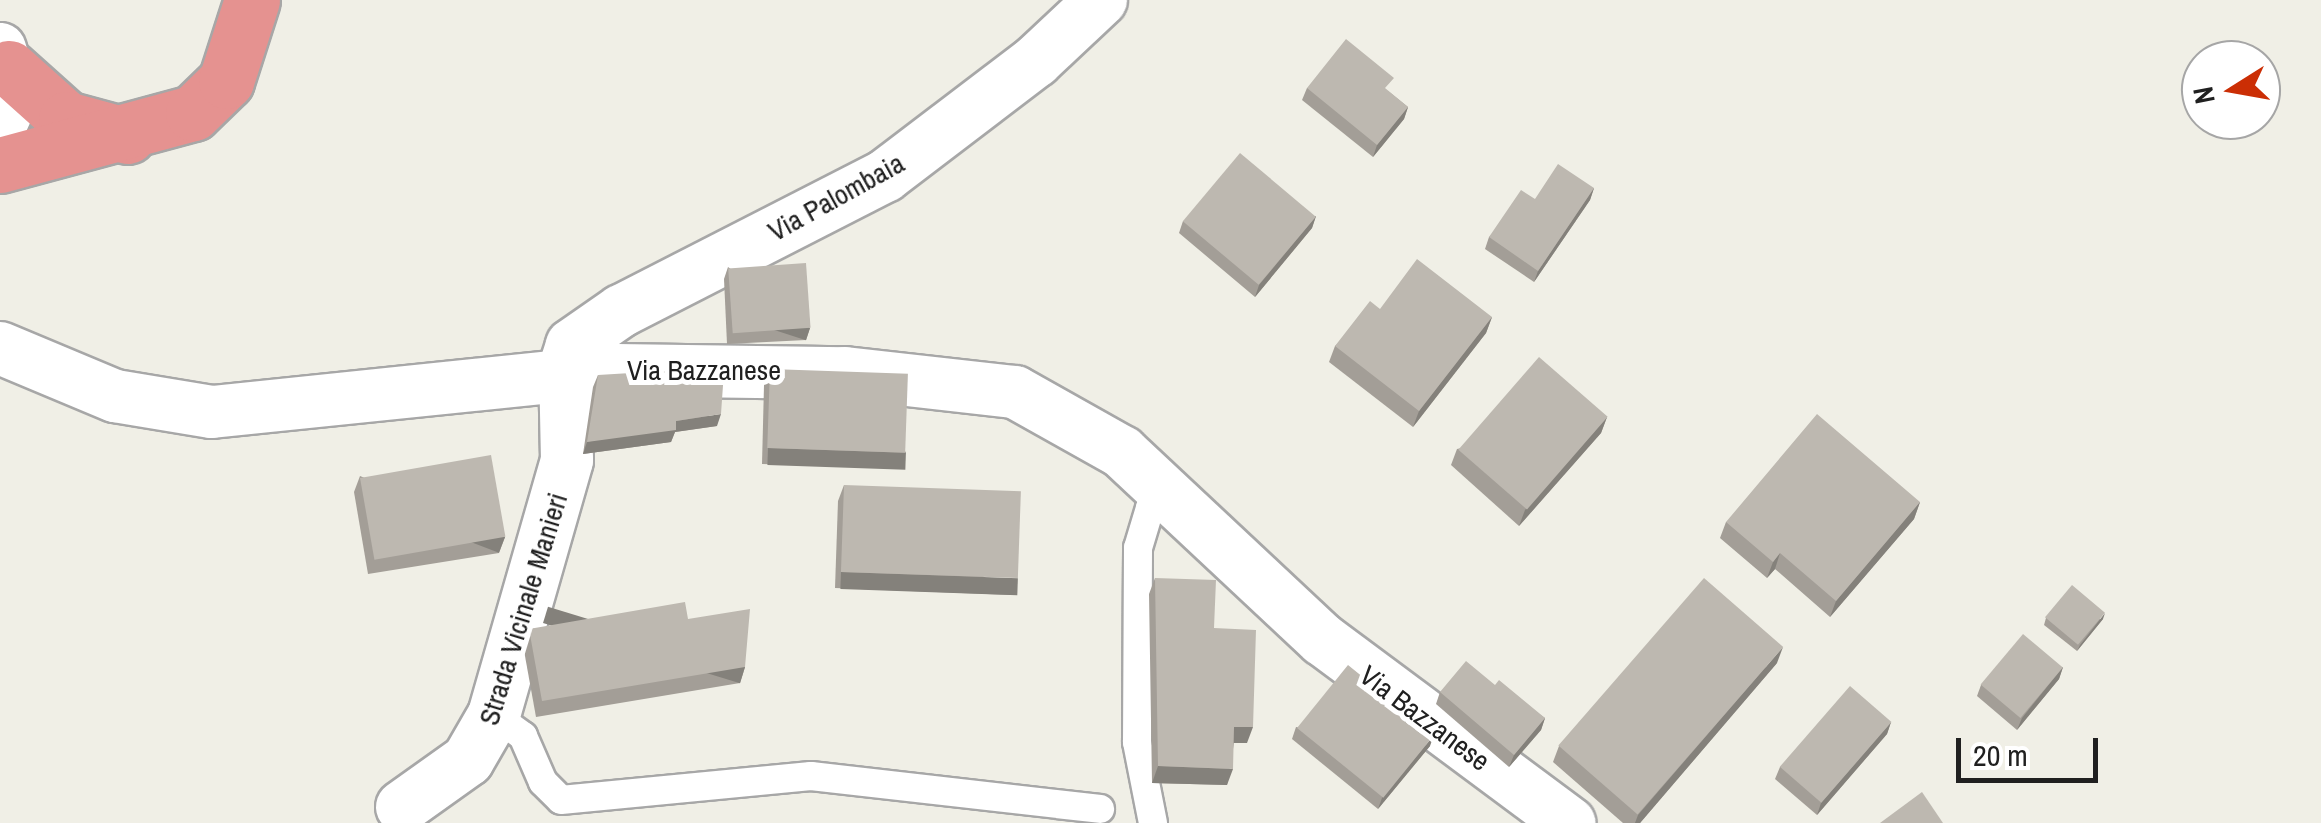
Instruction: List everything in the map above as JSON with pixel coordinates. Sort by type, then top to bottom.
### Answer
[{"type":"highway","points":[[0,165],[172,124],[212,100],[237,57],[252,0]]},
{"type":"highway","points":[[5,59],[66,119],[129,136]]},
{"type":"street","name":"Via Palombaia","points":[[566,372],[567,354],[586,332],[885,176],[1036,61],[1102,0]]},
{"type":"street","points":[[0,128],[14,95],[5,59]]},
{"type":"street","name":"Via Bazzanese","points":[[0,348],[96,390],[193,411],[290,408],[566,372],[798,371],[994,387],[1034,399],[1101,437],[1333,648],[1569,823]]},
{"type":"street","name":"Strada Vicinale Manieri","points":[[402,807],[468,760],[494,715],[567,460],[566,372]]},
{"type":"lane","points":[[1153,823],[1137,742],[1138,548],[1147,516],[1164,492]]},
{"type":"lane","points":[[494,715],[522,736],[546,788],[561,800],[810,776],[1100,809]]},
{"type":"building","points":[[1346,39],[1394,78],[1385,88],[1408,107],[1377,145],[1307,88]]},
{"type":"building","points":[[1240,153],[1316,217],[1259,285],[1183,221]]},
{"type":"building","points":[[1558,164],[1594,188],[1538,271],[1489,237],[1521,190],[1535,199]]},
{"type":"building","points":[[1417,259],[1492,317],[1419,411],[1335,346],[1370,301],[1380,309]]},
{"type":"building","points":[[806,263],[811,328],[733,333],[728,268]]},
{"type":"building","points":[[1539,357],[1608,417],[1527,510],[1458,450]]},
{"type":"building","points":[[770,369],[908,374],[905,453],[767,448]]},
{"type":"building","points":[[680,370],[678,379],[724,371],[721,414],[676,421],[676,430],[587,442],[598,375]]},
{"type":"building","points":[[1817,414],[1920,502],[1836,601],[1780,553],[1773,562],[1726,522]]},
{"type":"building","points":[[491,455],[505,537],[374,560],[360,478]]},
{"type":"building","points":[[844,485],[1021,491],[1018,578],[841,572]]},
{"type":"building","points":[[1155,578],[1216,580],[1214,628],[1256,630],[1253,727],[1234,727],[1233,769],[1158,766]]},
{"type":"building","points":[[1704,578],[1783,647],[1638,814],[1558,746]]},
{"type":"building","points":[[2072,585],[2105,613],[2078,645],[2045,617]]},
{"type":"building","points":[[685,602],[688,619],[750,609],[745,667],[542,701],[529,629]]},
{"type":"building","points":[[2023,634],[2063,667],[2020,718],[1981,685]]},
{"type":"building","points":[[1466,661],[1495,685],[1499,680],[1545,718],[1514,755],[1440,692]]},
{"type":"building","points":[[1348,665],[1434,735],[1383,798],[1297,728]]},
{"type":"building","points":[[1850,686],[1892,722],[1821,803],[1780,767]]},
{"type":"building","points":[[1922,792],[1943,823],[1880,823]]}]
